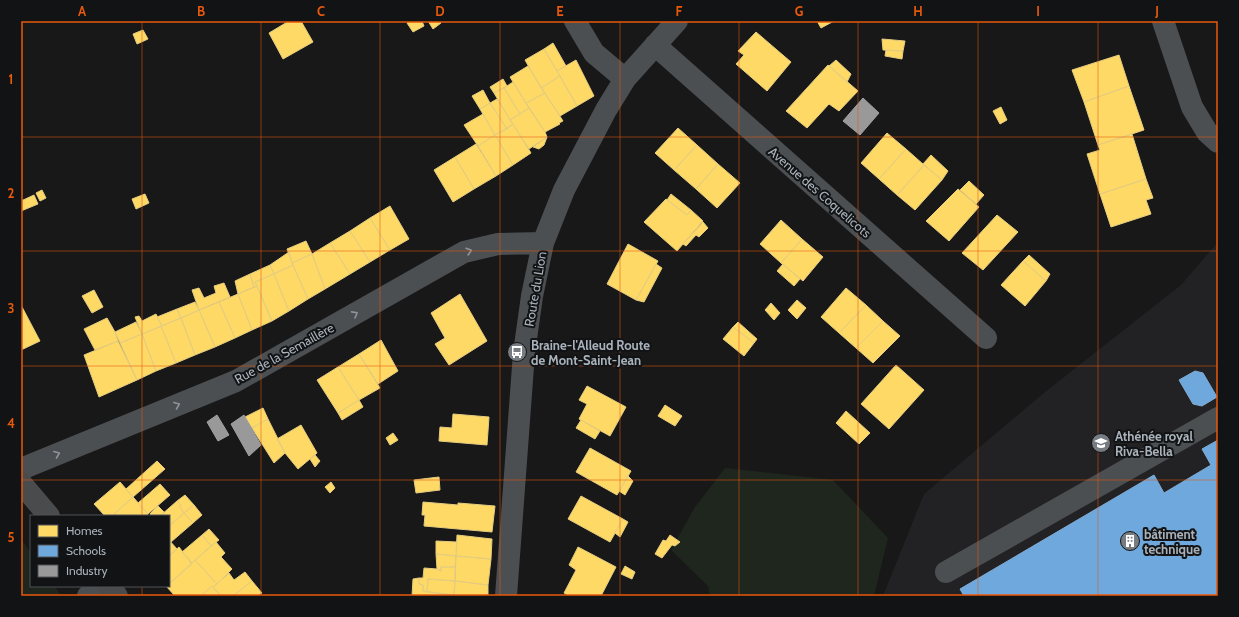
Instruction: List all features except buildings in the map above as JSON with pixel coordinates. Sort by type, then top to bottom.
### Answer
[{"type":"main road","points":[[21,483],[47,515]]},
{"type":"main road","points":[[110,587],[117,596]]},
{"type":"street","points":[[575,21],[594,53],[625,79]]},
{"type":"street","name":"Route du Lion","points":[[506,596],[524,353],[532,296],[544,244],[564,190],[606,110],[625,79],[677,21]]},
{"type":"street","points":[[1163,21],[1192,107],[1207,132],[1218,142]]},
{"type":"street","name":"Avenue des Coquelicots","points":[[655,45],[986,338]]},
{"type":"street","name":"Rue de la Semaillère","points":[[21,469],[236,381],[464,252],[498,244],[544,244]]},
{"type":"street","points":[[946,572],[1218,418]]},
{"type":"street","points":[[88,596],[102,587]]},
{"type":"shaded area","name":"Athénée royal Riva-Bella","points":[[1218,242],[1218,596],[883,596],[924,494],[1045,392],[1181,285]]},
{"type":"shaded area","points":[[725,468],[833,480],[888,538],[874,596],[710,596],[708,586],[671,550],[695,507]]},
{"type":"shaded area","points":[[21,539],[30,552],[30,587],[55,587],[60,594],[57,596],[21,596]]},
{"type":"place","name":"Braine-l'Alleud Route de Mont-Saint-Jean","points":[[517,352]]},
{"type":"place","name":"Athénée royal Riva-Bella","points":[[1101,443]]},
{"type":"place","name":"bâtiment technique","points":[[1130,541]]}]
